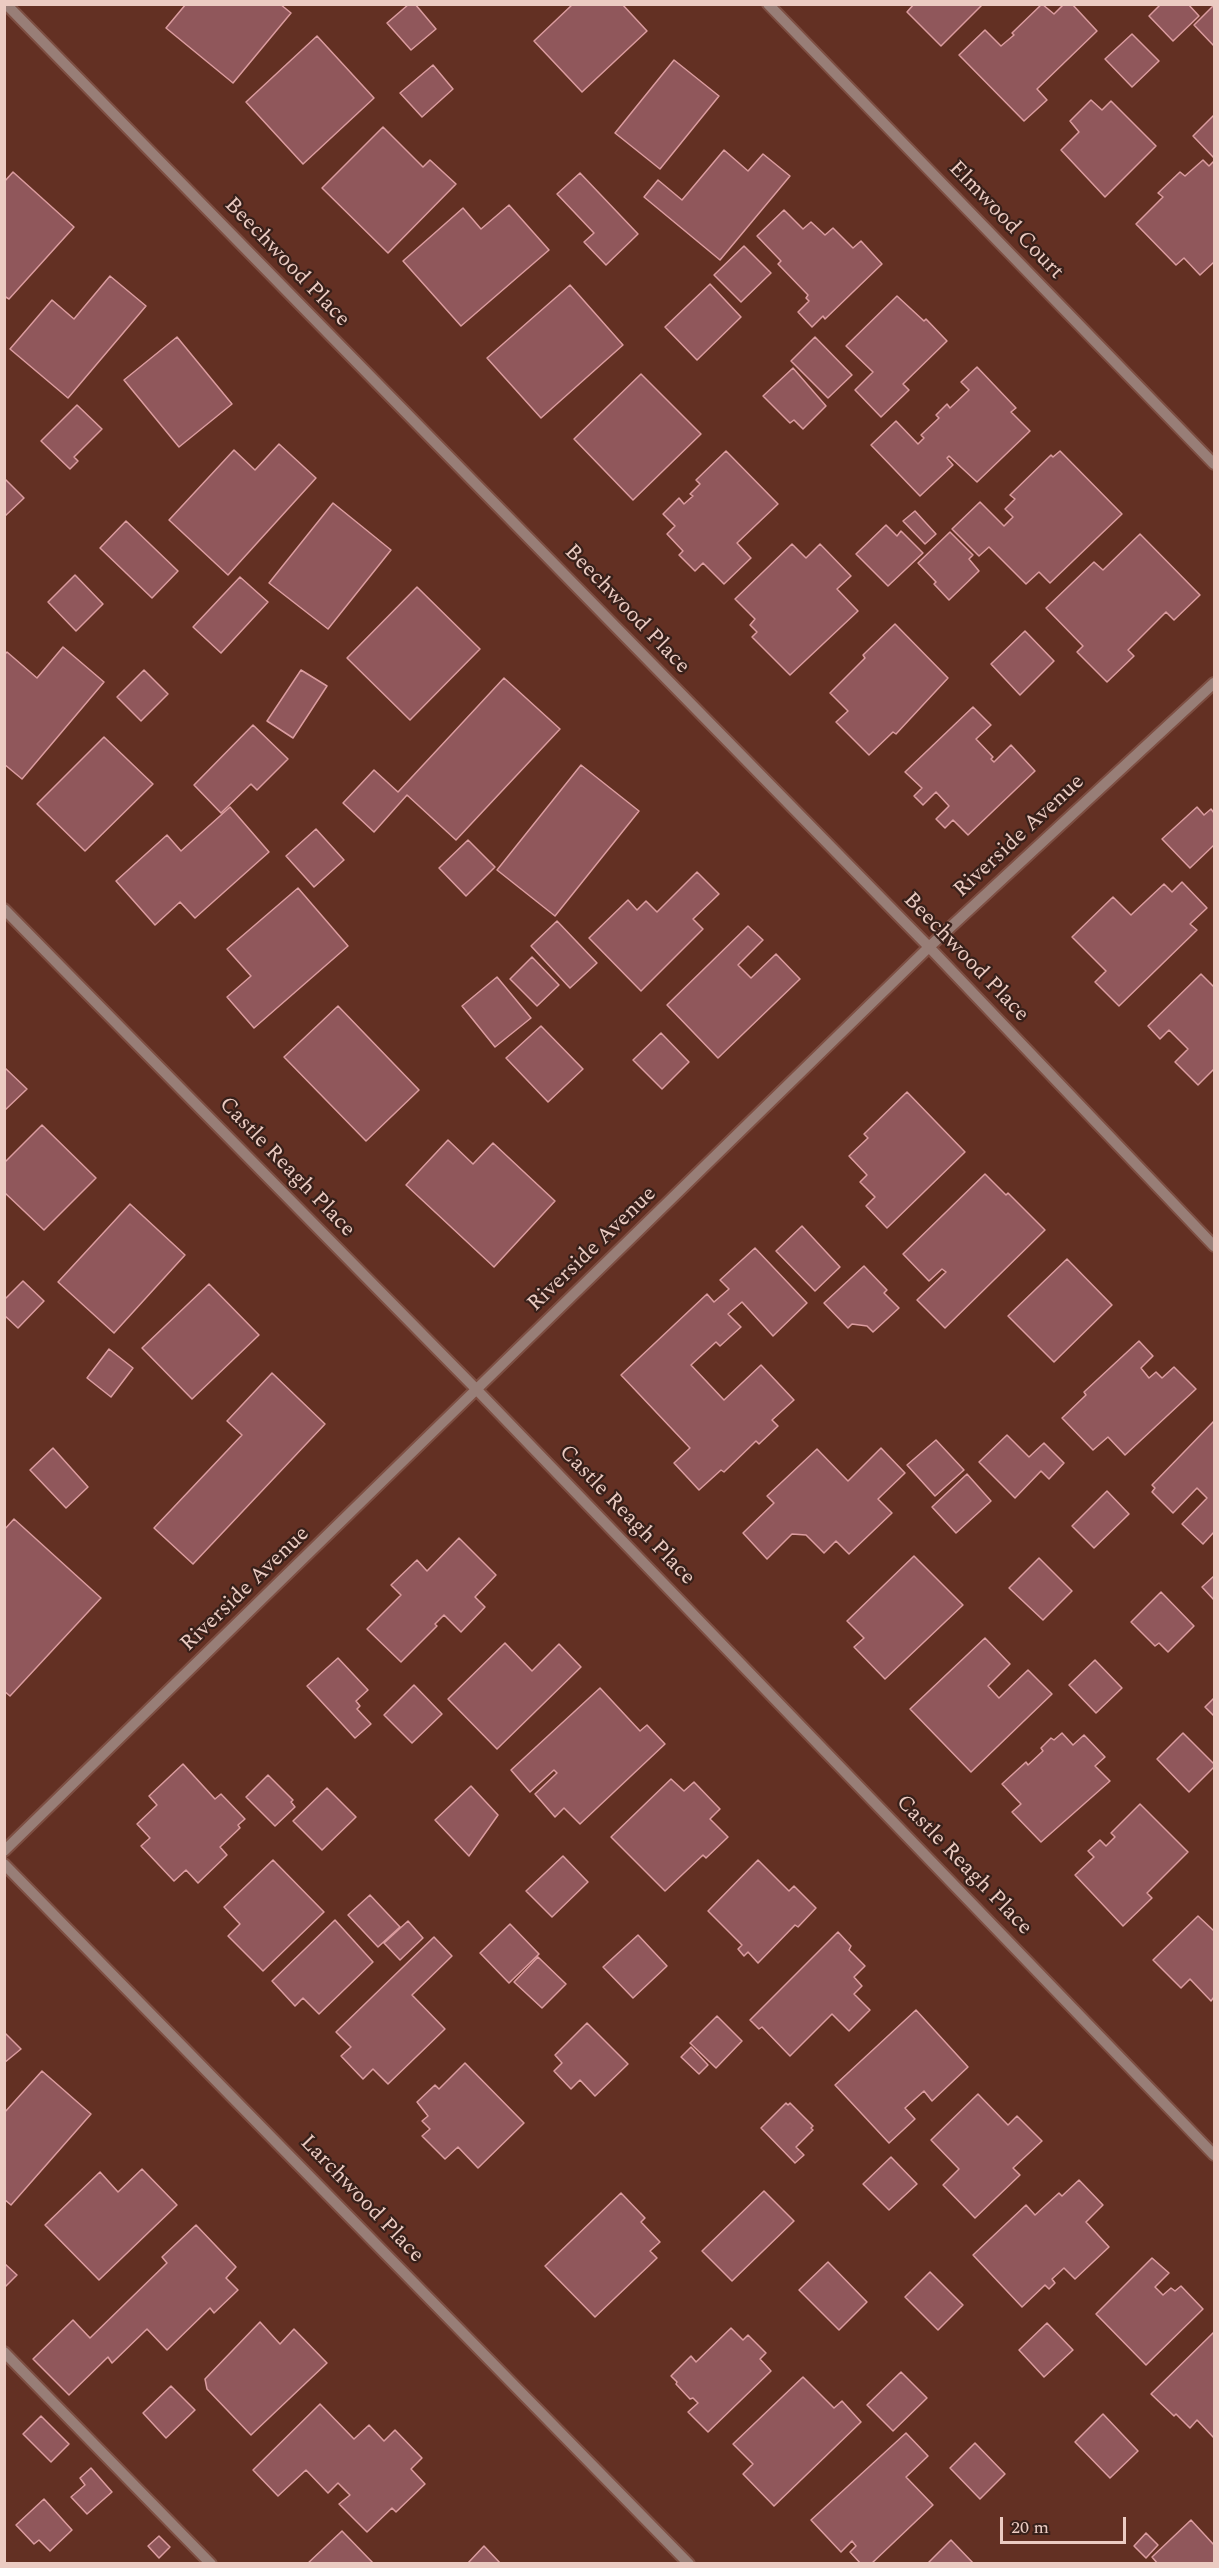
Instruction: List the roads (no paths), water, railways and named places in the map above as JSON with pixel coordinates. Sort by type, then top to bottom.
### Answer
[{"type":"street","name":"Beechwood Place","points":[[6,4],[929,947],[1215,1246]]},
{"type":"street","name":"Elmwood Court","points":[[768,4],[1215,464]]},
{"type":"street","name":"Riverside Avenue","points":[[4,1851],[478,1391],[929,947],[1215,683]]},
{"type":"street","name":"Castle Reagh Place","points":[[4,909],[478,1391],[1215,2155]]},
{"type":"street","name":"Larchwood Place","points":[[4,1864],[689,2564]]},
{"type":"street","points":[[4,2352],[211,2564]]}]
